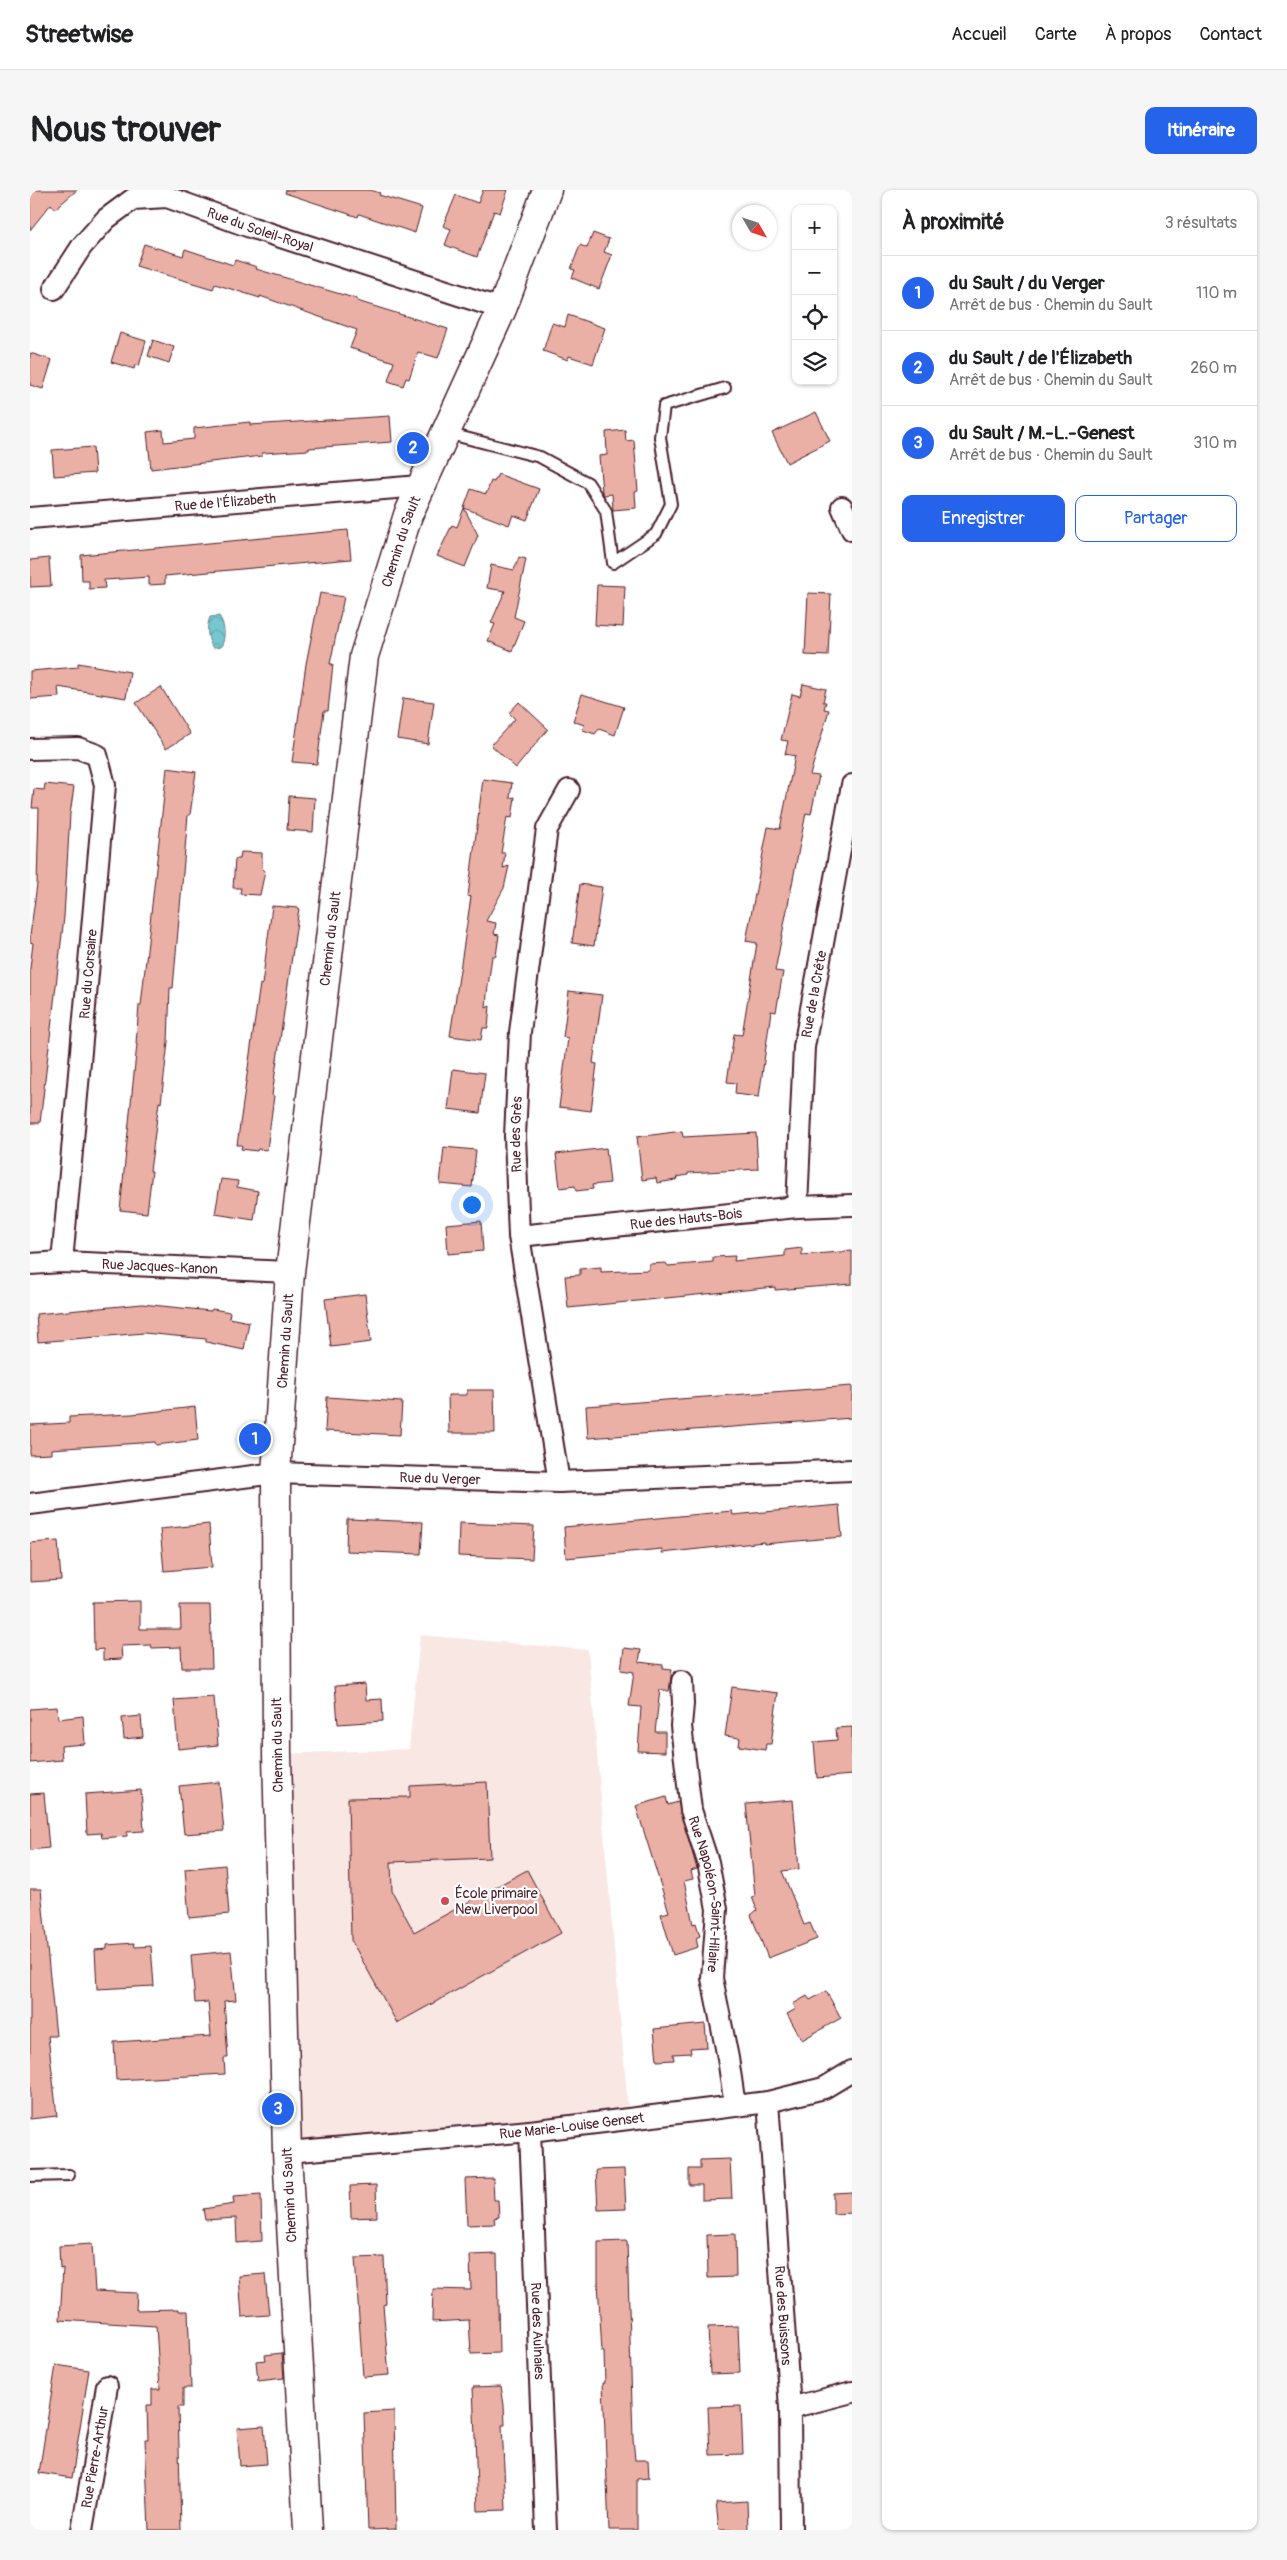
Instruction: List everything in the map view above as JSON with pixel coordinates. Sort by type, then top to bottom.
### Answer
[{"type":"street","name":"Chemin du Sault","points":[[308,2530],[286,2152],[277,1754],[276,1472],[290,1272],[364,656],[408,515],[502,309],[547,190]]},
{"type":"street","name":"Rue du Soleil-Royal","points":[[54,290],[82,246],[106,220],[133,199],[167,197],[252,228],[502,309]]},
{"type":"street","name":"Rue de l'Élizabeth","points":[[30,518],[420,486]]},
{"type":"street","points":[[842,507],[852,530]]},
{"type":"street","name":"Rue du Corsaire","points":[[30,749],[78,748],[97,755],[105,784],[62,1262]]},
{"type":"street","name":"Rue de la Crête","points":[[797,1206],[804,1047],[852,785]]},
{"type":"street","name":"Rue des Grès","points":[[559,1482],[519,1236],[515,1136],[520,1032],[547,830],[569,790]]},
{"type":"street","name":"Rue des Hauts-Bois","points":[[519,1236],[797,1206],[852,1205]]},
{"type":"street","name":"Rue Jacques-Kanon","points":[[30,1264],[62,1262],[290,1272]]},
{"type":"street","name":"Rue du Verger","points":[[30,1504],[276,1472],[559,1482],[852,1470]]},
{"type":"street","name":"Rue Napoléon-Saint-Hilaire","points":[[682,1681],[684,1704],[681,1726],[691,1810],[708,1862],[718,1909],[712,1950],[712,1978],[728,2058],[735,2106]]},
{"type":"street","name":"Rue Marie-Louise Genset","points":[[286,2152],[530,2131],[768,2102],[824,2088],[852,2071]]},
{"type":"street","name":"Rue des Buissons","points":[[768,2102],[790,2408],[791,2530]]},
{"type":"street","name":"Rue des Aulnaies","points":[[530,2131],[546,2530]]},
{"type":"street","name":"Rue Pierre-Arthur","points":[[82,2530],[107,2386]]},
{"type":"street","points":[[790,2408],[852,2392]]},
{"type":"lane","points":[[445,433],[540,457],[588,482],[606,511],[613,563],[656,534],[671,504],[660,437],[664,406],[725,388]]},
{"type":"lane","points":[[30,2176],[70,2174]]},
{"type":"shaded area","name":"École primaire New Liverpool","points":[[420,1635],[588,1650],[629,2119],[287,2152],[277,1754],[409,1749]]},
{"type":"water","points":[[219,616],[224,627],[224,639],[221,647],[213,648],[208,637],[208,625],[210,617]]},
{"type":"building","points":[[30,190],[77,190],[55,209],[51,204],[30,230]]},
{"type":"building","points":[[286,190],[370,190],[380,193],[379,195],[422,208],[415,233],[359,214],[358,217],[285,193]]},
{"type":"building","points":[[483,190],[508,190],[500,213],[494,211],[477,257],[445,245],[451,229],[443,226],[456,195],[478,203]]},
{"type":"building","points":[[593,233],[609,239],[604,252],[612,255],[599,289],[572,278],[575,270],[571,269],[580,245],[587,248]]},
{"type":"building","points":[[144,244],[183,256],[185,249],[233,265],[235,260],[257,267],[256,269],[448,329],[438,358],[418,352],[409,379],[406,378],[403,386],[388,381],[394,362],[350,348],[357,330],[260,296],[260,298],[215,284],[213,289],[136,266]]},
{"type":"building","points":[[568,315],[605,328],[593,364],[569,356],[568,360],[543,351],[552,323],[565,327]]},
{"type":"building","points":[[120,333],[146,341],[139,366],[135,365],[134,369],[111,362]]},
{"type":"building","points":[[153,340],[174,347],[169,363],[148,356]]},
{"type":"building","points":[[30,353],[52,360],[43,389],[30,385]]},
{"type":"building","points":[[816,412],[830,441],[787,463],[772,433]]},
{"type":"building","points":[[390,416],[392,442],[262,453],[262,456],[151,469],[147,432],[163,430],[164,442],[194,439],[194,428],[250,422],[250,425]]},
{"type":"building","points":[[625,430],[626,441],[634,440],[638,491],[635,492],[636,508],[613,510],[612,494],[604,495],[602,492],[599,456],[607,455],[606,432]]},
{"type":"building","points":[[93,447],[95,473],[54,476],[52,450]]},
{"type":"building","points":[[498,474],[539,489],[527,520],[513,515],[509,525],[464,508],[471,489],[486,494],[491,481],[494,482]]},
{"type":"building","points":[[464,508],[478,535],[465,567],[437,556],[452,525],[457,527]]},
{"type":"building","points":[[348,530],[351,559],[165,576],[165,584],[149,585],[149,577],[104,580],[105,588],[89,589],[89,581],[82,581],[81,555]]},
{"type":"building","points":[[519,557],[526,559],[514,617],[524,621],[512,651],[488,641],[495,624],[491,623],[505,591],[487,588],[491,565],[514,570]]},
{"type":"building","points":[[49,558],[51,586],[30,587],[30,560]]},
{"type":"building","points":[[597,585],[625,586],[623,627],[595,625]]},
{"type":"building","points":[[320,593],[344,597],[330,664],[333,664],[328,711],[324,711],[317,764],[292,762],[306,664]]},
{"type":"building","points":[[808,593],[831,594],[828,656],[805,655]]},
{"type":"building","points":[[78,663],[130,672],[126,698],[58,687],[59,697],[30,699],[30,671],[78,667]]},
{"type":"building","points":[[803,684],[826,689],[823,702],[826,702],[824,709],[829,710],[810,775],[819,776],[811,814],[806,813],[775,971],[783,972],[776,1012],[771,1011],[759,1097],[735,1094],[736,1083],[727,1082],[734,1034],[742,1035],[757,943],[746,941],[768,827],[780,829],[795,756],[785,754],[788,741],[781,740],[792,694],[800,696]]},
{"type":"building","points":[[161,687],[190,734],[166,749],[136,703]]},
{"type":"building","points":[[582,694],[624,707],[615,735],[599,729],[595,734],[583,730],[584,725],[573,721]]},
{"type":"building","points":[[403,698],[434,702],[428,744],[397,739]]},
{"type":"building","points":[[519,702],[548,729],[516,768],[491,745],[515,719],[509,713]]},
{"type":"building","points":[[167,768],[196,772],[190,815],[188,815],[173,988],[170,988],[168,1042],[150,1171],[152,1171],[147,1213],[120,1210],[137,1044],[139,1005],[141,1005]]},
{"type":"building","points":[[483,779],[512,783],[510,798],[515,797],[512,818],[507,817],[501,853],[505,853],[503,868],[509,866],[504,888],[486,921],[496,923],[494,934],[499,935],[496,956],[492,956],[487,994],[486,1008],[490,1006],[488,1028],[483,1028],[481,1040],[450,1036],[471,897],[468,896]]},
{"type":"building","points":[[45,784],[74,787],[70,814],[64,917],[40,1123],[30,1123],[30,968],[33,943],[30,942],[30,936],[37,884],[39,808],[32,808],[34,789],[44,790]]},
{"type":"building","points":[[289,796],[315,798],[313,832],[287,830]]},
{"type":"building","points":[[241,852],[262,853],[262,868],[265,871],[260,895],[240,894],[241,888],[233,888],[235,859],[240,859]]},
{"type":"building","points":[[580,884],[602,887],[594,946],[572,943]]},
{"type":"building","points":[[272,906],[299,908],[272,1095],[274,1096],[267,1150],[258,1149],[257,1151],[241,1149],[242,1145],[237,1145],[260,984],[262,985]]},
{"type":"building","points":[[569,991],[602,995],[593,1063],[597,1064],[591,1111],[559,1107],[568,1038],[563,1037]]},
{"type":"building","points":[[453,1069],[485,1073],[480,1113],[448,1109]]},
{"type":"building","points":[[682,1131],[683,1137],[756,1133],[758,1169],[688,1173],[688,1175],[677,1177],[676,1180],[657,1183],[656,1178],[642,1180],[637,1137]]},
{"type":"building","points":[[444,1147],[476,1150],[472,1187],[440,1184]]},
{"type":"building","points":[[606,1148],[610,1183],[592,1185],[593,1189],[576,1191],[575,1186],[560,1188],[556,1154]]},
{"type":"building","points":[[221,1179],[238,1181],[237,1187],[258,1191],[254,1220],[215,1214]]},
{"type":"building","points":[[481,1221],[483,1251],[448,1254],[446,1224]]},
{"type":"building","points":[[802,1248],[802,1255],[852,1251],[852,1284],[775,1290],[775,1287],[568,1308],[565,1276],[580,1275],[580,1269],[601,1267],[601,1272],[649,1270],[649,1264],[666,1263],[668,1266],[713,1262],[713,1257],[735,1256],[734,1261],[785,1256],[785,1250]]},
{"type":"building","points":[[365,1294],[371,1342],[331,1347],[325,1299]]},
{"type":"building","points":[[142,1304],[230,1312],[229,1318],[249,1322],[244,1350],[206,1342],[206,1339],[144,1333],[38,1342],[36,1314]]},
{"type":"building","points":[[852,1386],[852,1418],[588,1438],[586,1406]]},
{"type":"building","points":[[467,1390],[494,1390],[495,1433],[449,1433],[448,1395],[467,1395]]},
{"type":"building","points":[[327,1397],[402,1402],[400,1435],[325,1431]]},
{"type":"building","points":[[195,1407],[198,1440],[156,1445],[155,1442],[51,1449],[51,1454],[30,1455],[30,1425],[69,1423],[69,1417],[132,1414]]},
{"type":"building","points":[[839,1505],[842,1537],[764,1544],[764,1542],[662,1553],[662,1549],[566,1558],[564,1527],[732,1511],[733,1515]]},
{"type":"building","points":[[347,1519],[423,1522],[421,1554],[346,1551]]},
{"type":"building","points":[[459,1523],[534,1526],[532,1559],[458,1556]]},
{"type":"building","points":[[209,1524],[212,1567],[164,1571],[160,1529]]},
{"type":"building","points":[[58,1541],[61,1580],[30,1582],[30,1543]]},
{"type":"building","points":[[140,1601],[140,1629],[181,1629],[180,1605],[210,1605],[212,1668],[182,1668],[181,1647],[121,1646],[122,1659],[103,1660],[103,1649],[94,1650],[93,1602]]},
{"type":"building","points":[[624,1648],[641,1650],[639,1662],[663,1665],[663,1668],[672,1669],[669,1691],[660,1690],[655,1732],[665,1732],[665,1752],[638,1751],[641,1707],[629,1706],[634,1672],[621,1670]]},
{"type":"building","points":[[365,1684],[366,1700],[382,1699],[383,1721],[338,1724],[335,1686]]},
{"type":"building","points":[[732,1687],[778,1693],[771,1744],[766,1744],[765,1750],[739,1746],[740,1738],[725,1736]]},
{"type":"building","points":[[214,1697],[218,1745],[178,1749],[174,1700]]},
{"type":"building","points":[[57,1707],[58,1719],[83,1716],[85,1744],[61,1746],[62,1760],[30,1763],[30,1709]]},
{"type":"building","points":[[141,1716],[143,1737],[124,1739],[122,1718]]},
{"type":"building","points":[[852,1727],[852,1775],[817,1778],[814,1742],[837,1740],[836,1728]]},
{"type":"building","points":[[219,1782],[224,1831],[184,1834],[179,1786]]},
{"type":"building","points":[[487,1782],[490,1858],[391,1862],[392,1891],[414,1932],[527,1870],[561,1933],[397,2023],[351,1940],[348,1798],[410,1797],[410,1786]]},
{"type":"building","points":[[141,1790],[144,1831],[127,1832],[127,1836],[102,1838],[101,1833],[87,1834],[85,1794]]},
{"type":"building","points":[[44,1793],[49,1848],[30,1850],[30,1794]]},
{"type":"building","points":[[666,1797],[668,1805],[678,1802],[697,1869],[691,1871],[693,1879],[684,1881],[693,1924],[696,1923],[700,1936],[696,1938],[698,1947],[673,1955],[661,1914],[669,1912],[636,1806]]},
{"type":"building","points":[[793,1800],[799,1869],[782,1871],[804,1925],[810,1923],[817,1939],[768,1958],[751,1915],[757,1910],[752,1897],[755,1896],[746,1804]]},
{"type":"building","points":[[225,1865],[229,1914],[189,1918],[185,1869]]},
{"type":"building","points":[[30,1889],[41,1889],[56,2036],[48,2036],[57,2116],[30,2119]]},
{"type":"building","points":[[134,1943],[135,1947],[151,1946],[154,1986],[97,1989],[95,1950],[107,1949],[107,1945]]},
{"type":"building","points":[[231,1951],[236,2000],[224,2001],[228,2058],[224,2058],[225,2074],[116,2080],[114,2042],[211,2036],[208,2002],[195,2003],[191,1955]]},
{"type":"building","points":[[826,1991],[841,2018],[802,2040],[787,2014],[796,2009],[793,2004],[807,1996],[810,2000]]},
{"type":"building","points":[[705,2024],[707,2047],[690,2048],[691,2053],[673,2054],[674,2060],[657,2061],[654,2029]]},
{"type":"building","points":[[730,2159],[732,2199],[702,2200],[702,2185],[689,2185],[689,2169],[700,2169],[700,2160]]},
{"type":"building","points":[[624,2169],[626,2209],[598,2210],[596,2170]]},
{"type":"building","points":[[493,2178],[494,2200],[498,2200],[499,2217],[494,2218],[495,2224],[467,2225],[465,2179]]},
{"type":"building","points":[[376,2185],[377,2217],[351,2218],[350,2186]]},
{"type":"building","points":[[852,2192],[852,2213],[833,2214],[833,2193]]},
{"type":"building","points":[[261,2195],[262,2241],[237,2243],[236,2218],[205,2220],[203,2209],[234,2204],[233,2197]]},
{"type":"building","points":[[735,2234],[736,2277],[708,2278],[707,2235]]},
{"type":"building","points":[[627,2241],[635,2460],[648,2460],[649,2478],[637,2479],[637,2530],[609,2530],[603,2383],[605,2383],[604,2352],[602,2352],[598,2282],[598,2242]]},
{"type":"building","points":[[92,2244],[95,2291],[137,2293],[136,2310],[179,2309],[179,2311],[188,2311],[191,2388],[183,2388],[183,2407],[178,2407],[181,2530],[149,2530],[145,2439],[148,2439],[147,2405],[152,2405],[152,2389],[160,2389],[156,2326],[60,2320],[63,2268],[60,2269],[59,2246]]},
{"type":"building","points":[[497,2254],[499,2353],[471,2354],[469,2320],[432,2322],[433,2289],[471,2290],[470,2255]]},
{"type":"building","points":[[384,2257],[386,2304],[383,2305],[389,2375],[363,2377],[355,2258]]},
{"type":"building","points":[[265,2274],[269,2315],[242,2317],[239,2276]]},
{"type":"building","points":[[738,2326],[740,2373],[710,2374],[708,2327]]},
{"type":"building","points":[[282,2353],[284,2378],[258,2381],[256,2361],[266,2360],[265,2355]]},
{"type":"building","points":[[56,2365],[89,2370],[72,2478],[39,2473]]},
{"type":"building","points":[[501,2386],[505,2425],[502,2425],[506,2510],[478,2511],[473,2387]]},
{"type":"building","points":[[741,2406],[743,2454],[710,2455],[708,2407]]},
{"type":"building","points":[[394,2411],[396,2529],[368,2530],[364,2413]]},
{"type":"building","points":[[264,2426],[267,2464],[240,2466],[237,2428]]},
{"type":"building","points":[[747,2501],[748,2530],[719,2530],[716,2503]]},
{"type":"place","name":"du Sault / de l'Élizabeth","points":[[413,448]]},
{"type":"place","name":"du Sault / du Verger","points":[[255,1439]]},
{"type":"place","name":"École primaire New Liverpool","points":[[445,1901]]},
{"type":"place","name":"du Sault / M.-L.-Genest","points":[[278,2109]]}]
